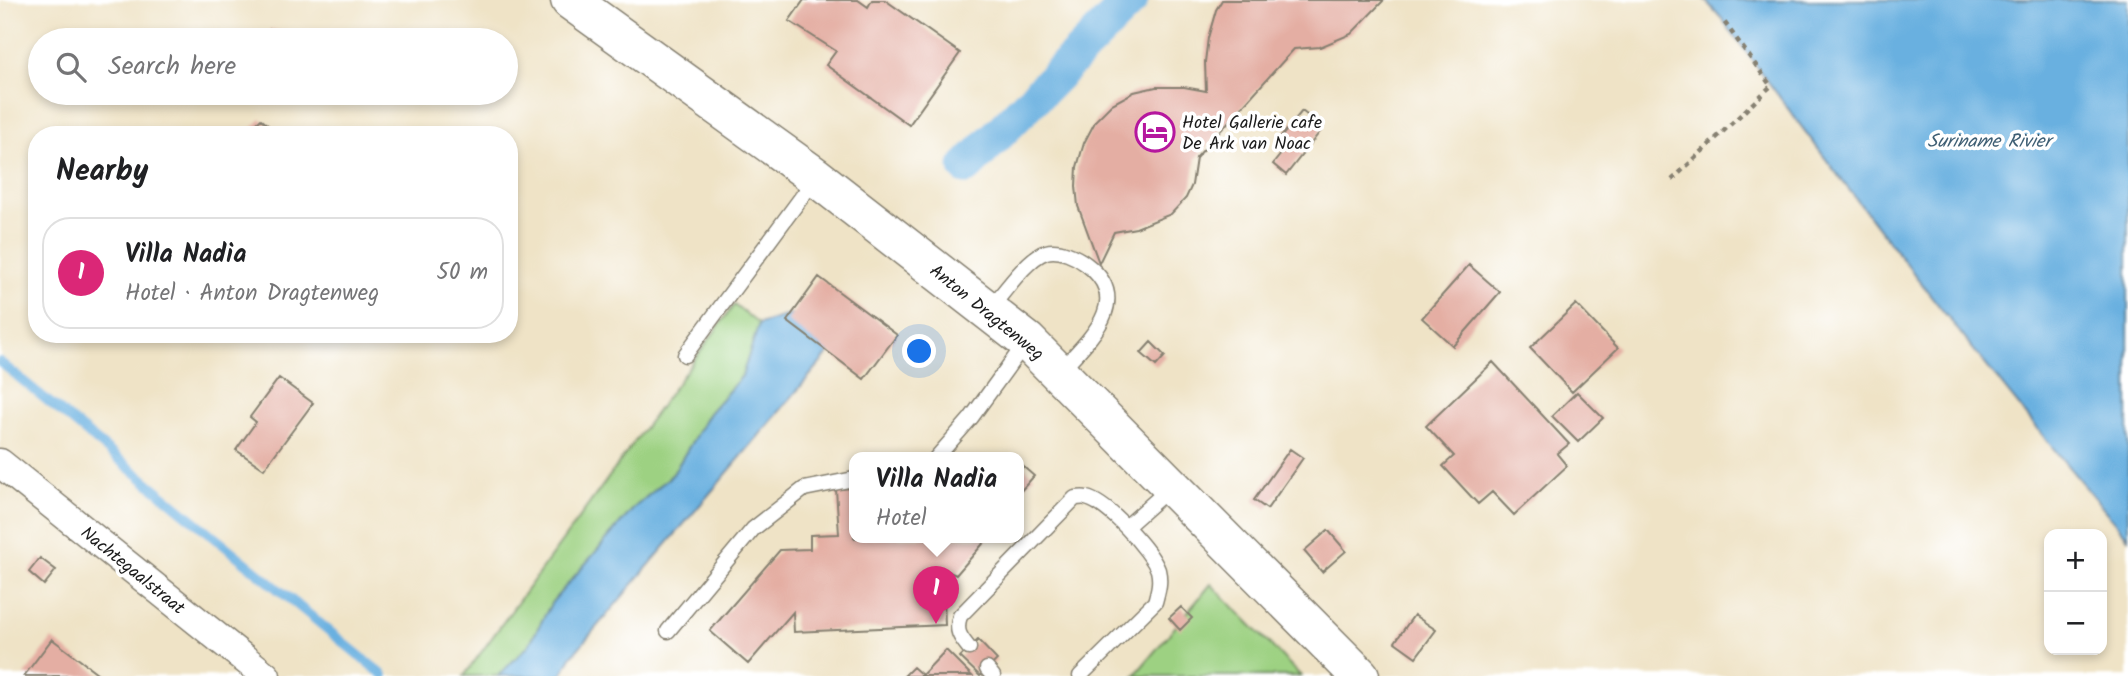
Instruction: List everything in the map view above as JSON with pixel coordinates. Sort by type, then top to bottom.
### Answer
[{"type":"main road","name":"Anton Dragtenweg","points":[[570,0],[816,177],[1027,341],[1360,676]]},
{"type":"street","name":"Nachtegaalstraat","points":[[0,463],[266,676]]},
{"type":"lane","points":[[685,355],[816,177]]},
{"type":"lane","points":[[988,311],[1032,260],[1046,251],[1062,252],[1079,259],[1096,272],[1104,282],[1108,309],[1091,337],[1058,372]]},
{"type":"lane","points":[[941,452],[971,418],[1027,341]]},
{"type":"lane","points":[[668,631],[753,528],[804,489],[849,480]]},
{"type":"lane","points":[[1126,527],[1172,486]]},
{"type":"lane","points":[[969,648],[959,636],[957,626],[960,616],[1075,498],[1087,498],[1097,503],[1141,542],[1157,570],[1160,586],[1155,602],[1080,676]]},
{"type":"path","points":[[1672,180],[1771,86],[1722,19]]},
{"type":"green space","points":[[734,305],[759,324],[742,376],[709,413],[673,474],[635,507],[552,602],[529,645],[498,676],[464,676]]},
{"type":"green space","points":[[1211,584],[1301,676],[1134,676]]},
{"type":"water","name":"Suriname Rivier","points":[[1705,0],[2128,0],[2128,538],[1920,282]]},
{"type":"water","points":[[791,314],[835,346],[571,657],[561,676],[498,676],[529,645],[552,602],[635,507],[673,474],[709,413],[742,376],[759,324]]},
{"type":"building","points":[[804,0],[858,0],[868,7],[872,0],[885,0],[960,53],[909,125],[826,65],[836,51],[789,21]]},
{"type":"building","name":"Hotel Gallerie cafe De Ark van Noac","points":[[1222,0],[1384,0],[1351,34],[1320,47],[1294,49],[1196,158],[1192,185],[1186,198],[1171,214],[1136,228],[1114,232],[1099,263],[1078,206],[1077,167],[1084,143],[1096,120],[1112,104],[1134,92],[1156,87],[1184,87],[1206,91],[1208,38],[1216,10]]},
{"type":"building","points":[[1302,111],[1323,128],[1286,175],[1273,164],[1289,144],[1281,137]]},
{"type":"building","points":[[261,119],[269,126],[254,126]]},
{"type":"building","points":[[1469,265],[1500,292],[1453,346],[1422,318]]},
{"type":"building","points":[[819,277],[897,335],[864,379],[787,321]]},
{"type":"building","points":[[1576,304],[1618,348],[1572,392],[1530,348]]},
{"type":"building","points":[[1151,342],[1165,356],[1156,366],[1141,353]]},
{"type":"building","points":[[1493,362],[1569,444],[1557,454],[1567,466],[1514,515],[1492,492],[1478,504],[1443,466],[1454,456],[1426,426]]},
{"type":"building","points":[[279,378],[313,403],[264,469],[236,450],[256,422],[250,417]]},
{"type":"building","points":[[1577,392],[1603,418],[1578,442],[1552,416]]},
{"type":"building","points":[[1290,449],[1303,458],[1267,509],[1254,500]]},
{"type":"building","points":[[1024,467],[1034,476],[1024,487]]},
{"type":"building","points":[[849,488],[849,543],[984,543],[956,575],[943,569],[945,625],[794,632],[793,612],[748,664],[710,631],[780,550],[810,549],[810,535],[839,534],[836,489]]},
{"type":"building","points":[[1328,530],[1346,551],[1322,572],[1304,551]]},
{"type":"building","points":[[40,558],[56,570],[44,585],[29,572]]},
{"type":"building","points":[[1181,607],[1192,618],[1180,630],[1169,618]]},
{"type":"building","points":[[1414,615],[1436,630],[1416,657],[1395,642]]},
{"type":"building","points":[[52,639],[101,676],[24,676]]},
{"type":"building","points":[[978,640],[997,660],[980,676],[960,657]]},
{"type":"building","points":[[946,650],[972,676],[904,676],[913,667],[922,675]]},
{"type":"waterway","points":[[966,167],[1131,0]]},
{"type":"waterway","points":[[0,362],[383,675]]},
{"type":"place","name":"Hotel Gallerie cafe De Ark van Noac","points":[[1155,132]]},
{"type":"place","name":"Villa Nadia","points":[[936,624]]}]
